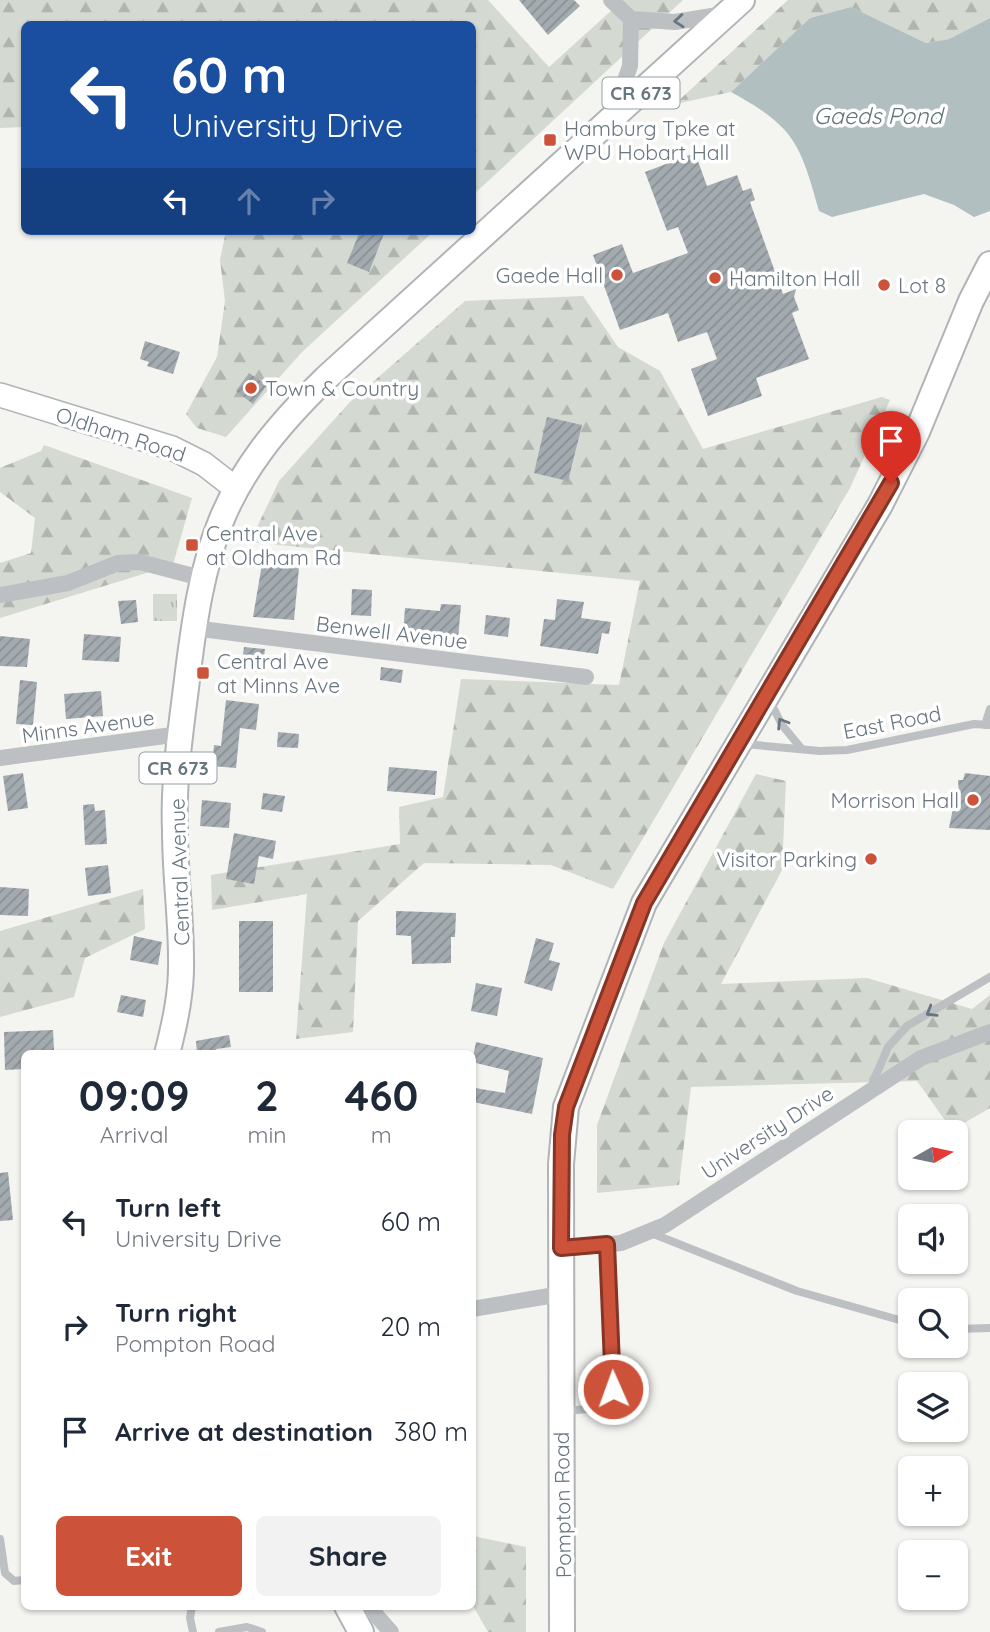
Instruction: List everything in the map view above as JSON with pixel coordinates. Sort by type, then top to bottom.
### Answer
[{"type":"main road","name":"CR 673","points":[[235,488],[270,436],[310,393],[734,7]]},
{"type":"main road","name":"Pompton Road","points":[[562,1632],[562,1135],[570,1095],[644,903],[880,505],[908,451],[971,301],[990,264]]},
{"type":"main road","name":"Central Avenue","points":[[168,1050],[176,1010],[181,961],[174,828],[180,734],[201,579],[210,546],[235,488]]},
{"type":"main road","points":[[349,1610],[361,1632]]},
{"type":"street","points":[[611,0],[631,19],[675,22],[734,7]]},
{"type":"street","points":[[611,120],[630,66],[631,19]]},
{"type":"street","name":"Oldham Road","points":[[0,395],[172,448],[204,464],[235,488]]},
{"type":"street","points":[[0,595],[68,583],[118,563],[140,562],[201,579]]},
{"type":"street","name":"Benwell Avenue","points":[[193,628],[586,677]]},
{"type":"street","name":"Minns Avenue","points":[[0,758],[180,734]]},
{"type":"street","name":"University Drive","points":[[561,1248],[621,1243],[665,1225],[921,1058],[990,1032]]},
{"type":"street","points":[[476,1308],[561,1294]]},
{"type":"street","points":[[372,1610],[391,1632]]},
{"type":"lane","points":[[767,695],[782,725],[801,748]]},
{"type":"lane","points":[[988,725],[990,709]]},
{"type":"lane","name":"East Road","points":[[738,744],[847,750],[963,726],[988,725]]},
{"type":"lane","points":[[869,1090],[888,1046],[908,1026],[990,977]]},
{"type":"lane","points":[[649,1232],[797,1291],[898,1320]]},
{"type":"lane","points":[[561,1411],[600,1408],[611,1399],[607,1244]]},
{"type":"lane","points":[[968,1329],[990,1328]]},
{"type":"lane","points":[[0,1539],[5,1573],[14,1581],[21,1580]]},
{"type":"lane","points":[[191,1610],[193,1632]]},
{"type":"lane","points":[[219,1632],[247,1627],[261,1632]]},
{"type":"green space","points":[[0,0],[488,0],[549,67],[623,0],[683,0],[476,192],[476,21],[21,21],[21,127],[0,128]]},
{"type":"green space","points":[[788,0],[990,0],[990,18],[949,39],[926,43],[851,7],[810,18],[731,92],[675,104]]},
{"type":"green space","points":[[225,235],[430,235],[302,352],[226,437],[197,428],[186,414],[217,357],[225,301],[220,260]]},
{"type":"green space","points":[[583,296],[618,347],[660,371],[703,449],[882,397],[890,400],[850,488],[613,889],[551,865],[424,863],[358,921],[353,1032],[296,1039],[307,894],[212,910],[211,875],[400,844],[399,807],[443,797],[461,679],[619,685],[640,581],[250,542],[279,481],[349,403],[465,301]]},
{"type":"green space","points":[[44,445],[192,498],[170,575],[153,571],[0,618],[0,563],[31,553],[35,518],[0,492],[0,468],[41,451]]},
{"type":"green space","points":[[153,594],[177,594],[177,621],[153,621]]},
{"type":"green space","points":[[756,774],[786,781],[782,870],[721,984],[867,978],[972,1009],[990,995],[990,1108],[968,1121],[945,1120],[917,1081],[691,1087],[679,1185],[597,1193],[597,1125],[664,943]]},
{"type":"green space","points":[[143,889],[145,929],[85,958],[74,997],[0,1017],[0,931]]},
{"type":"green space","points":[[476,1537],[526,1547],[526,1632],[488,1632],[475,1610]]},
{"type":"water","name":"Gaeds Pond","points":[[851,7],[926,43],[949,39],[990,18],[990,211],[974,217],[954,205],[924,194],[832,217],[819,211],[800,153],[792,139],[769,116],[731,92],[810,18]]},
{"type":"building","points":[[519,0],[574,0],[580,6],[548,35]]},
{"type":"building","name":"Hamilton Hall","points":[[695,153],[707,186],[737,175],[743,191],[751,188],[755,200],[750,202],[783,294],[796,289],[794,297],[799,310],[792,313],[809,359],[756,378],[762,396],[708,416],[691,369],[717,359],[707,332],[678,342],[668,313],[620,330],[593,255],[622,244],[633,273],[688,253],[678,227],[667,231],[645,172]]},
{"type":"building","points":[[358,235],[383,235],[369,272],[347,263]]},
{"type":"building","points":[[145,341],[180,352],[173,374],[147,366],[149,362],[140,359]]},
{"type":"building","name":"Town & Country","points":[[249,373],[267,385],[253,404],[236,391]]},
{"type":"building","points":[[547,417],[582,425],[568,481],[534,473]]},
{"type":"building","points":[[262,564],[299,568],[294,620],[253,617]]},
{"type":"building","points":[[352,589],[372,590],[371,616],[351,615]]},
{"type":"building","points":[[557,599],[584,602],[581,618],[611,622],[609,634],[602,633],[598,654],[540,646],[544,619],[555,620]]},
{"type":"building","points":[[136,600],[138,622],[121,624],[118,601]]},
{"type":"building","points":[[441,604],[461,605],[458,639],[403,634],[405,608],[440,611]]},
{"type":"building","points":[[486,615],[510,618],[508,637],[484,634]]},
{"type":"building","points":[[84,634],[121,637],[119,662],[82,660]]},
{"type":"building","points":[[0,636],[30,639],[27,667],[0,666]]},
{"type":"building","points":[[244,647],[265,649],[262,672],[241,670]]},
{"type":"building","points":[[381,667],[403,670],[401,683],[380,680]]},
{"type":"building","points":[[20,680],[37,682],[33,725],[16,724]]},
{"type":"building","points":[[101,691],[103,716],[66,719],[64,694]]},
{"type":"building","points":[[226,700],[259,704],[256,730],[240,728],[236,768],[212,766],[214,745],[221,746]]},
{"type":"building","points":[[278,732],[299,734],[298,748],[277,747]]},
{"type":"building","points":[[389,767],[437,771],[435,795],[387,791]]},
{"type":"building","points":[[23,773],[28,808],[8,811],[3,776]]},
{"type":"building","name":"Morrison Hall","points":[[965,773],[990,776],[990,830],[949,828],[956,793],[959,794],[958,780],[963,780]]},
{"type":"building","points":[[263,793],[285,796],[282,812],[261,809]]},
{"type":"building","points":[[202,800],[231,803],[229,828],[200,826]]},
{"type":"building","points":[[94,804],[95,811],[105,810],[107,844],[85,845],[83,805]]},
{"type":"building","points":[[234,833],[276,841],[273,859],[259,856],[254,884],[226,879]]},
{"type":"building","points":[[108,865],[111,893],[88,896],[85,868]]},
{"type":"building","points":[[0,887],[29,889],[28,916],[0,915]]},
{"type":"building","points":[[396,911],[456,913],[455,937],[451,937],[451,963],[412,964],[411,936],[396,935]]},
{"type":"building","points":[[239,921],[273,921],[273,992],[239,992]]},
{"type":"building","points":[[134,936],[162,942],[158,965],[130,960]]},
{"type":"building","points":[[536,938],[554,943],[549,960],[560,963],[552,991],[524,983]]},
{"type":"building","points":[[476,983],[502,988],[497,1016],[471,1011]]},
{"type":"building","points":[[121,995],[146,1000],[143,1017],[117,1012]]},
{"type":"building","points":[[53,1030],[54,1050],[21,1050],[21,1069],[5,1070],[4,1032]]},
{"type":"building","points":[[229,1035],[231,1047],[197,1050],[196,1041]]},
{"type":"building","points":[[476,1042],[543,1058],[532,1114],[476,1103],[476,1088],[505,1093],[509,1071],[476,1063]]},
{"type":"building","points":[[8,1172],[13,1220],[0,1221],[0,1173]]},
{"type":"place","name":"Hamburg Tpke at WPU Hobart Hall","points":[[550,140]]},
{"type":"place","name":"Gaede Hall","points":[[617,275]]},
{"type":"place","name":"Hamilton Hall","points":[[715,278]]},
{"type":"place","name":"Lot 8","points":[[884,285]]},
{"type":"place","name":"Town & Country","points":[[251,388]]},
{"type":"place","name":"Central Ave at Oldham Rd","points":[[192,545]]},
{"type":"place","name":"Central Ave at Minns Ave","points":[[203,673]]},
{"type":"place","name":"Morrison Hall","points":[[973,800]]},
{"type":"place","name":"Visitor Parking","points":[[871,859]]},
{"type":"route","points":[[613,1389],[607,1244],[561,1248],[562,1121],[566,1107],[644,903],[891,483]]}]
